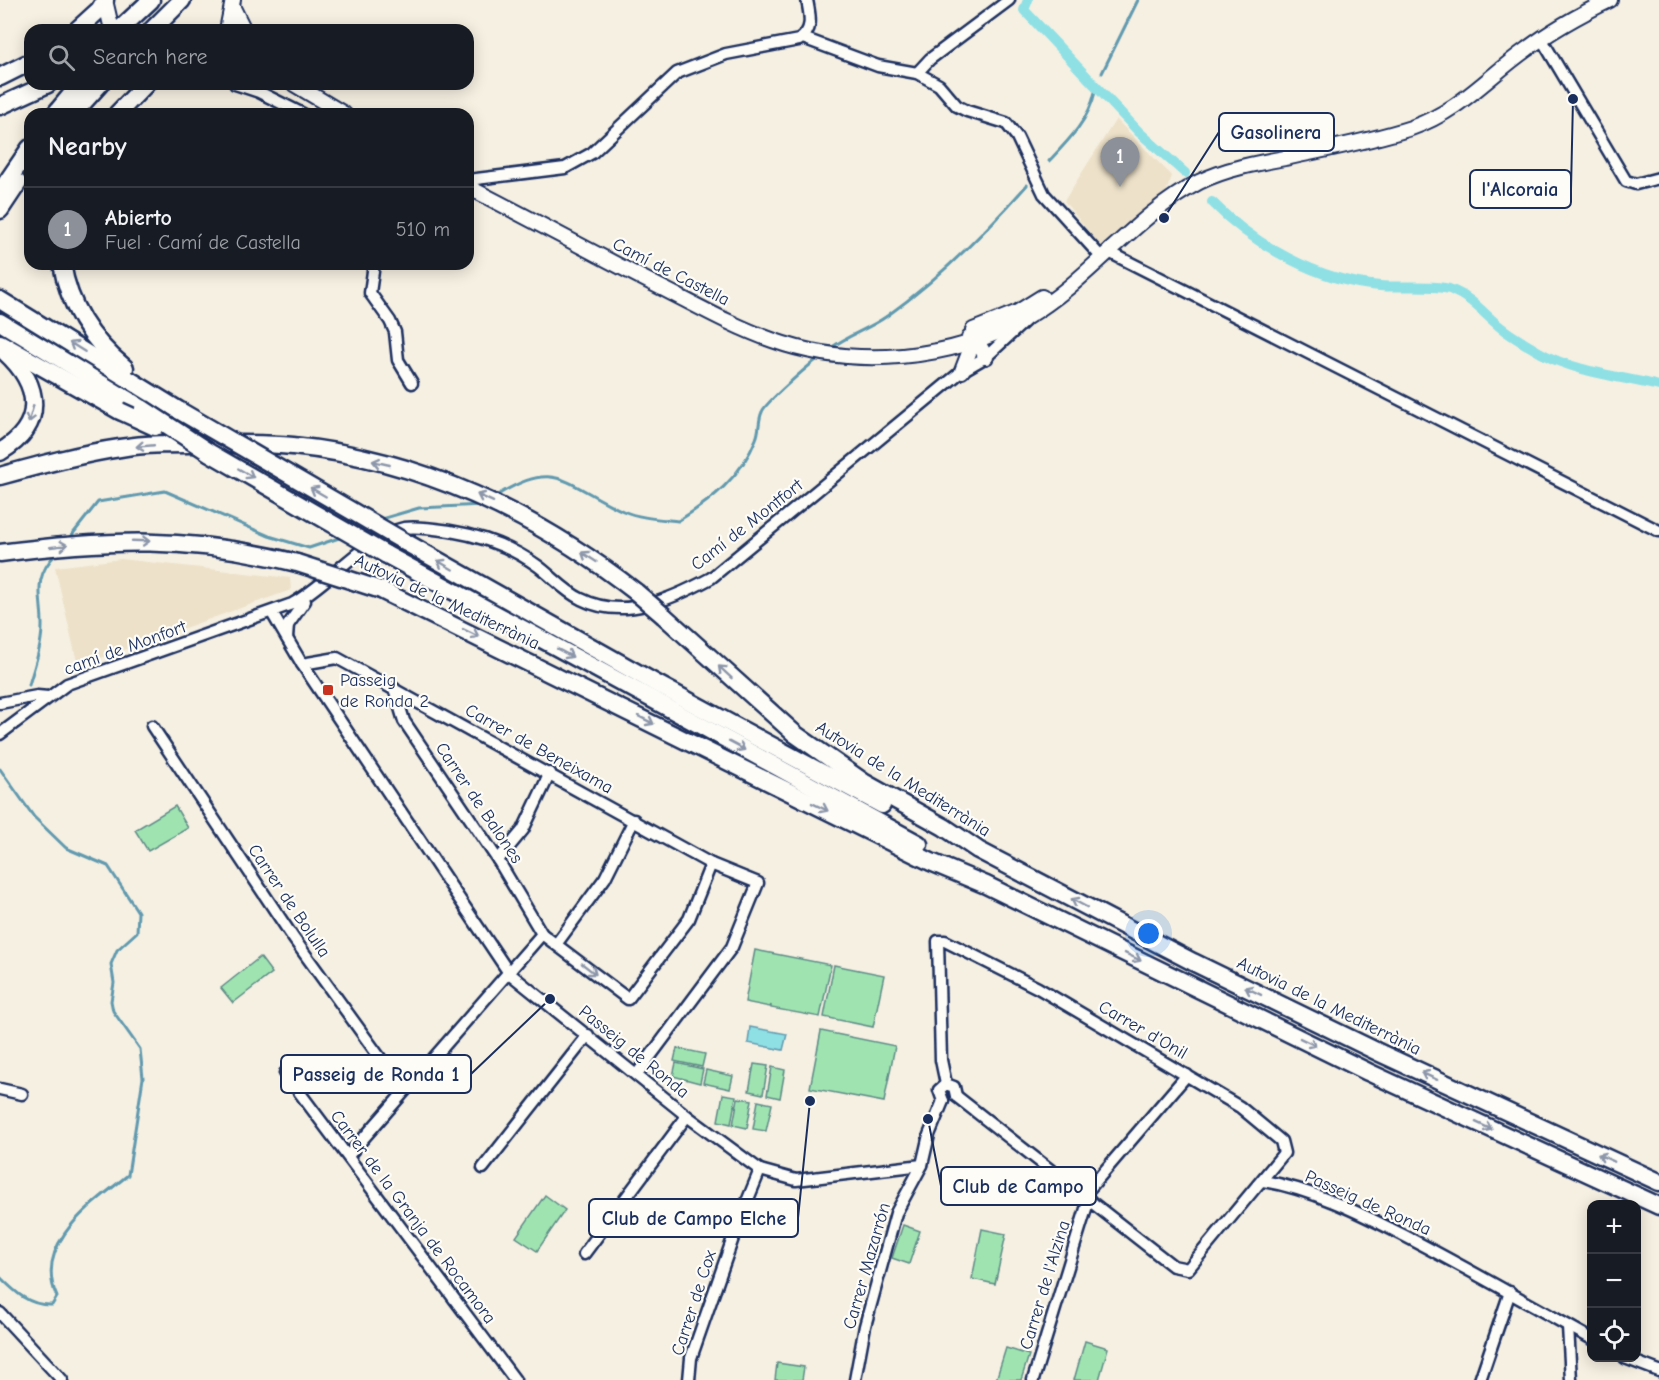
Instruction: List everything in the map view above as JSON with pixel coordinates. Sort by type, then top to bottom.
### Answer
[{"type":"highway","points":[[84,24],[99,10],[105,0]]},
{"type":"highway","points":[[120,24],[151,0]]},
{"type":"highway","points":[[135,24],[158,0]]},
{"type":"highway","points":[[158,24],[182,0]]},
{"type":"highway","points":[[0,77],[24,65]]},
{"type":"highway","points":[[0,106],[35,90]]},
{"type":"highway","points":[[61,108],[75,90]]},
{"type":"highway","points":[[78,108],[95,90]]},
{"type":"highway","points":[[123,108],[140,90]]},
{"type":"highway","points":[[0,192],[24,157]]},
{"type":"highway","points":[[0,210],[24,176]]},
{"type":"highway","points":[[64,270],[72,300],[87,328],[106,351],[147,391]]},
{"type":"highway","points":[[0,300],[180,411],[405,542],[667,690],[940,835],[978,850]]},
{"type":"highway","points":[[0,322],[143,409],[210,453],[385,554],[931,850],[986,885]]},
{"type":"highway","points":[[0,343],[120,411],[210,453]]},
{"type":"highway","points":[[0,347],[27,377],[33,392],[34,406],[22,434],[0,452]]},
{"type":"highway","name":"Autovia de la Mediterrània","points":[[0,476],[120,448],[161,444],[270,444],[325,450],[405,468],[483,497],[595,560],[664,616],[795,734],[865,783],[944,827],[978,850],[1192,962],[1380,1053],[1659,1182]]},
{"type":"highway","name":"Autovia de la Mediterrània","points":[[0,553],[82,543],[170,542],[219,546],[297,563],[381,590],[931,862],[986,885],[1368,1072],[1659,1206]]},
{"type":"main road","points":[[105,0],[112,24]]},
{"type":"main road","name":"Camí de Castella","points":[[474,190],[750,332],[802,349],[842,355],[897,357],[950,348],[976,339],[1030,310],[1074,274],[1090,268],[1162,207],[1199,182],[1258,163],[1410,128],[1448,112],[1541,38],[1610,0]]},
{"type":"main road","points":[[228,24],[233,4]]},
{"type":"main road","points":[[233,4],[241,24]]},
{"type":"main road","points":[[305,90],[335,108]]},
{"type":"main road","points":[[307,90],[314,95]]},
{"type":"main road","name":"Camí de Castella","points":[[869,356],[922,345],[1030,310]]},
{"type":"main road","points":[[922,345],[976,339]]},
{"type":"main road","points":[[976,339],[986,357]]},
{"type":"main road","points":[[962,371],[976,339]]},
{"type":"street","points":[[474,179],[565,168],[592,153],[677,73],[726,54],[803,38],[807,35],[811,22],[807,0]]},
{"type":"street","points":[[917,73],[930,59],[1009,0]]},
{"type":"street","points":[[803,38],[878,66],[917,73],[939,85],[957,106],[1006,123],[1017,137],[1044,194],[1105,255],[1659,531]]},
{"type":"street","points":[[1541,38],[1626,181],[1636,184],[1659,178]]},
{"type":"street","points":[[253,90],[291,108]]},
{"type":"street","points":[[373,270],[370,293],[390,321],[395,332],[398,360],[412,383]]},
{"type":"street","name":"Camí de Montfort","points":[[272,614],[314,592],[382,536],[405,528],[482,538],[515,552],[582,600],[613,608],[638,607],[666,601],[711,578],[962,371],[986,357],[1030,310]]},
{"type":"street","points":[[950,348],[962,362],[962,371]]},
{"type":"street","points":[[287,638],[288,625],[299,607],[314,592]]},
{"type":"street","name":"Passeig de Ronda","points":[[272,614],[302,663],[509,973],[687,1116],[760,1170],[796,1180],[922,1165]]},
{"type":"street","name":"camí de Monfort","points":[[0,734],[67,684],[272,614]]},
{"type":"street","name":"Carrer de Beneixama","points":[[302,663],[337,658],[550,773],[711,864],[758,883],[732,947],[637,1074]]},
{"type":"street","name":"Carrer de Balones","points":[[394,688],[404,721],[498,860],[542,934],[557,943],[628,999],[689,919],[711,864]]},
{"type":"street","points":[[0,703],[38,696],[48,697]]},
{"type":"street","name":"Carrer de Bolulla","points":[[152,726],[294,939],[404,1091]]},
{"type":"street","points":[[498,860],[523,830],[550,773]]},
{"type":"street","points":[[557,943],[605,879],[634,820]]},
{"type":"street","points":[[348,1156],[542,934]]},
{"type":"street","name":"Carrer d'Onil","points":[[946,1084],[941,1060],[938,941],[945,941],[1038,988],[1240,1107],[1281,1141],[1284,1153],[1263,1181]]},
{"type":"street","points":[[483,1168],[588,1035]]},
{"type":"street","name":"Carrer de la Granja de Rocamora","points":[[285,1073],[515,1380]]},
{"type":"street","name":"Carrer de l'Alzina","points":[[1033,1380],[1086,1197],[1187,1075]]},
{"type":"street","points":[[922,1165],[928,1135],[943,1101],[939,1090],[946,1084],[954,1087],[956,1096],[1173,1266],[1188,1269],[1263,1181]]},
{"type":"street","points":[[0,1089],[22,1094]]},
{"type":"street","points":[[943,1101],[952,1101],[956,1096]]},
{"type":"street","points":[[584,1254],[687,1116]]},
{"type":"street","name":"Carrer Mazarrón","points":[[855,1380],[865,1326],[896,1213],[922,1165]]},
{"type":"street","name":"Carrer de Cox","points":[[689,1380],[695,1347],[739,1221],[760,1170]]},
{"type":"street","name":"Passeig de Ronda","points":[[1263,1181],[1285,1185],[1365,1216],[1510,1292],[1587,1337]]},
{"type":"street","points":[[1480,1380],[1510,1292]]},
{"type":"street","points":[[0,1313],[62,1380]]},
{"type":"street","points":[[1568,1326],[1571,1380]]},
{"type":"street","points":[[1635,1362],[1659,1371]]},
{"type":"shaded area","points":[[1116,119],[1172,176],[1164,197],[1101,247],[1064,201]]},
{"type":"shaded area","points":[[121,559],[290,578],[291,590],[78,666],[55,567]]},
{"type":"green space","points":[[175,806],[188,828],[148,851],[135,830]]},
{"type":"green space","points":[[755,950],[831,965],[820,1017],[771,1008],[771,1005],[770,1007],[745,1002]]},
{"type":"green space","points":[[260,957],[272,973],[233,1003],[221,988]]},
{"type":"green space","points":[[834,965],[884,975],[873,1027],[824,1017]]},
{"type":"green space","points":[[821,1031],[895,1046],[884,1102],[810,1088]]},
{"type":"green space","points":[[677,1048],[705,1054],[702,1067],[674,1061]]},
{"type":"green space","points":[[676,1063],[703,1069],[700,1083],[673,1076]]},
{"type":"green space","points":[[754,1064],[768,1066],[763,1094],[749,1091]]},
{"type":"green space","points":[[772,1067],[785,1070],[780,1098],[767,1095]]},
{"type":"green space","points":[[706,1070],[733,1076],[730,1089],[703,1083]]},
{"type":"green space","points":[[723,1094],[736,1096],[731,1124],[718,1121]]},
{"type":"green space","points":[[738,1098],[752,1100],[747,1128],[733,1125]]},
{"type":"green space","points":[[758,1101],[772,1104],[766,1131],[753,1129]]},
{"type":"green space","points":[[545,1195],[565,1210],[537,1251],[516,1237]]},
{"type":"green space","points":[[903,1225],[920,1231],[909,1264],[892,1258]]},
{"type":"green space","points":[[982,1229],[1006,1234],[995,1284],[972,1279]]},
{"type":"green space","points":[[1085,1341],[1108,1348],[1099,1380],[1074,1380]]},
{"type":"green space","points":[[1006,1348],[1029,1355],[1021,1380],[996,1380]]},
{"type":"green space","points":[[777,1363],[804,1367],[802,1380],[775,1380]]},
{"type":"water","points":[[750,1027],[787,1034],[783,1050],[748,1043]]},
{"type":"waterway","points":[[1028,0],[1024,10],[1139,132],[1185,173]]},
{"type":"waterway","points":[[1102,73],[1138,0]]},
{"type":"waterway","points":[[1049,161],[1083,121],[1095,92]]},
{"type":"waterway","points":[[831,348],[880,321],[925,286],[978,238],[1027,185]]},
{"type":"waterway","points":[[1212,202],[1247,233],[1311,269],[1357,283],[1437,287],[1452,290],[1471,301],[1509,333],[1553,359],[1582,369],[1659,386]]},
{"type":"waterway","points":[[493,498],[515,485],[547,477],[573,484],[623,511],[650,518],[678,521],[714,496],[734,476],[750,453],[765,407],[819,358]]},
{"type":"waterway","points":[[68,540],[98,502],[165,491],[269,536],[309,548],[342,537]]},
{"type":"waterway","points":[[378,520],[419,508],[483,505]]},
{"type":"waterway","points":[[29,685],[41,639],[40,585],[42,575],[56,554]]},
{"type":"waterway","points":[[0,769],[34,817],[66,848],[108,866],[138,912],[137,932],[117,950],[111,964],[114,983],[111,1001],[113,1011],[140,1049],[143,1078],[128,1175],[84,1212],[59,1242],[53,1259],[51,1277],[57,1297],[52,1305],[29,1301],[0,1277]]},
{"type":"place","name":"l'Alcoraia","points":[[1573,99]]},
{"type":"place","name":"Abierto","points":[[1120,187]]},
{"type":"place","name":"Gasolinera","points":[[1164,218]]},
{"type":"place","name":"Passeig de Ronda 2","points":[[328,690]]},
{"type":"place","name":"Passeig de Ronda 1","points":[[550,999]]},
{"type":"place","name":"Club de Campo Elche","points":[[810,1101]]},
{"type":"place","name":"Club de Campo","points":[[928,1119]]}]
